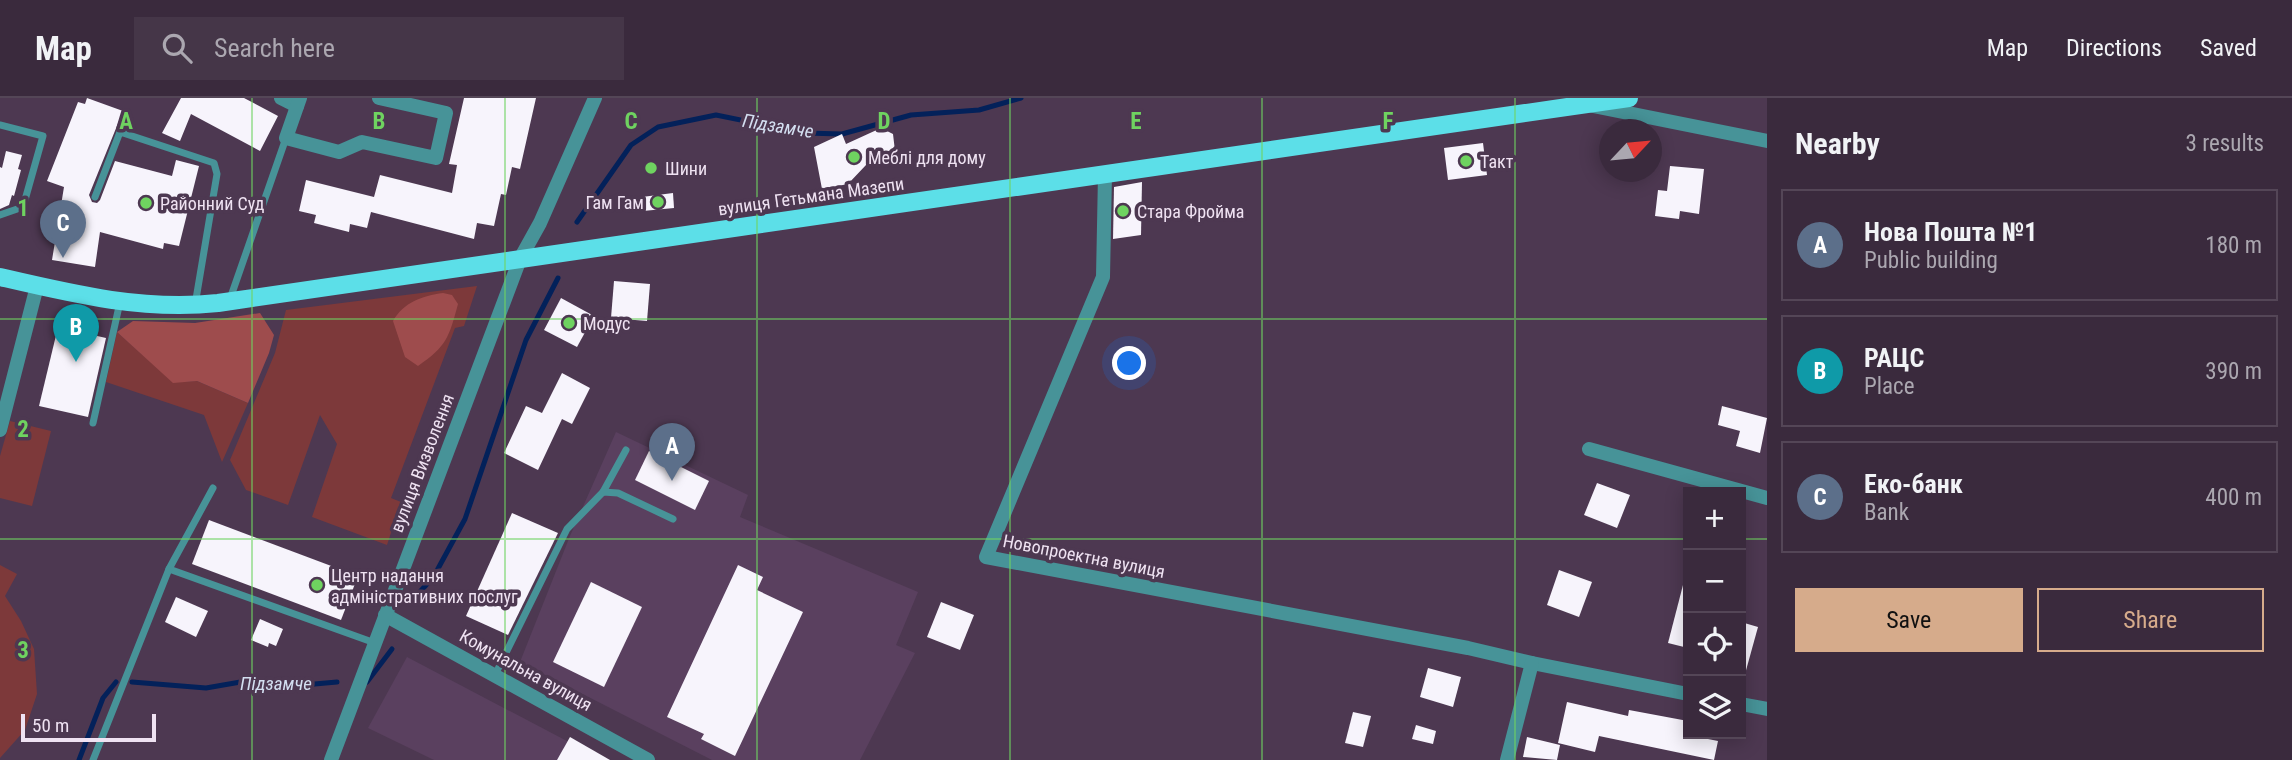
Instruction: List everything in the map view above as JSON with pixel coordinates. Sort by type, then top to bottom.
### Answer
[{"type":"main road","name":"вулиця Гетьмана Мазепи","points":[[0,278],[83,297],[166,306],[195,305],[1629,98]]},
{"type":"street","points":[[281,98],[299,102],[286,138],[339,152],[362,142],[436,158],[446,113],[379,98]]},
{"type":"street","name":"вулиця Визволення","points":[[331,760],[520,259],[540,223],[595,98]]},
{"type":"street","points":[[1585,104],[1767,141]]},
{"type":"street","name":"Новопроектна вулиця","points":[[1105,174],[1103,276],[986,557],[1468,648],[1683,693]]},
{"type":"street","points":[[0,430],[37,286]]},
{"type":"street","points":[[1589,449],[1767,498]]},
{"type":"street","name":"Комунальна вулиця","points":[[384,615],[648,760]]},
{"type":"street","points":[[1507,760],[1532,663]]},
{"type":"street","points":[[1746,705],[1767,709]]},
{"type":"lane","points":[[0,125],[43,136],[23,207],[0,215]]},
{"type":"lane","points":[[94,197],[120,132],[214,163],[217,174],[195,305]]},
{"type":"lane","points":[[229,301],[286,138]]},
{"type":"lane","points":[[93,423],[120,302]]},
{"type":"lane","points":[[495,675],[567,528],[603,492],[626,450]]},
{"type":"lane","points":[[93,760],[169,569],[213,488]]},
{"type":"lane","points":[[603,492],[618,493],[673,519]]},
{"type":"lane","points":[[169,569],[375,644]]},
{"type":"shaded area","points":[[477,286],[464,326],[455,328],[391,498],[401,502],[387,545],[312,517],[337,444],[320,415],[288,505],[246,490],[230,460],[275,353],[286,310]]},
{"type":"shaded area","points":[[443,293],[452,295],[458,304],[452,325],[446,340],[418,366],[405,357],[393,321],[402,309],[414,301]]},
{"type":"shaded area","points":[[260,313],[274,335],[248,403],[197,381],[173,383],[117,332],[133,321],[195,323]]},
{"type":"shaded area","points":[[117,332],[173,382],[197,381],[248,403],[222,462],[204,415],[106,382]]},
{"type":"shaded area","points":[[10,421],[51,431],[32,506],[0,498],[0,456]]},
{"type":"shaded area","points":[[616,432],[748,495],[740,517],[918,592],[896,645],[915,653],[860,760],[712,760],[520,662],[570,536]]},
{"type":"shaded area","points":[[0,565],[17,574],[5,596],[34,649],[37,694],[25,730],[0,758]]},
{"type":"shaded area","points":[[407,657],[603,760],[434,760],[368,728]]},
{"type":"building","points":[[87,98],[123,111],[89,195],[92,202],[97,203],[100,200],[115,161],[172,176],[176,160],[199,166],[179,246],[164,243],[163,249],[100,232],[95,267],[52,260],[64,187],[47,181],[78,102],[85,104]]},
{"type":"building","points":[[181,98],[244,98],[278,116],[260,151],[191,114],[180,141],[162,133]]},
{"type":"building","points":[[464,98],[536,98],[520,169],[512,167],[506,195],[501,194],[494,226],[477,223],[474,239],[371,212],[367,228],[350,224],[349,232],[314,223],[316,215],[299,211],[306,180],[374,197],[380,175],[452,193],[457,165],[449,164]]},
{"type":"building","name":"Меблі для дому","points":[[881,128],[893,134],[895,151],[887,164],[866,165],[848,184],[822,189],[814,147],[842,134],[846,144]]},
{"type":"building","name":"Такт","points":[[1483,143],[1487,175],[1448,180],[1444,148]]},
{"type":"building","points":[[6,151],[22,155],[18,169],[21,170],[14,196],[12,195],[9,205],[0,209],[0,167],[2,168]]},
{"type":"building","points":[[1670,166],[1704,169],[1699,214],[1680,211],[1679,219],[1655,216],[1658,190],[1667,191]]},
{"type":"building","name":"Стара Фройма","points":[[1142,182],[1141,235],[1113,239],[1114,187]]},
{"type":"building","name":"Гам Гам","points":[[673,193],[674,208],[643,211],[642,197]]},
{"type":"building","points":[[614,281],[650,284],[647,321],[611,318]]},
{"type":"building","name":"Модус","points":[[561,298],[594,316],[577,347],[544,330]]},
{"type":"building","points":[[58,327],[106,338],[88,417],[39,406]]},
{"type":"building","points":[[562,373],[590,388],[572,424],[562,419],[538,470],[504,453],[526,406],[542,413]]},
{"type":"building","points":[[1722,406],[1767,418],[1760,453],[1736,446],[1740,431],[1718,425]]},
{"type":"building","points":[[649,451],[709,481],[695,510],[635,480]]},
{"type":"building","points":[[1597,483],[1630,495],[1617,528],[1584,515]]},
{"type":"building","points":[[512,513],[558,533],[508,635],[466,616]]},
{"type":"building","points":[[209,520],[358,576],[341,620],[192,564]]},
{"type":"building","points":[[738,565],[763,577],[757,590],[803,612],[735,756],[701,739],[704,734],[667,717]]},
{"type":"building","points":[[1559,570],[1592,582],[1579,617],[1547,605]]},
{"type":"building","points":[[591,582],[642,607],[604,687],[553,662]]},
{"type":"building","points":[[1683,585],[1683,647],[1668,643]]},
{"type":"building","points":[[176,597],[208,611],[196,637],[165,622]]},
{"type":"building","points":[[941,602],[974,615],[960,650],[927,637]]},
{"type":"building","points":[[260,619],[283,629],[276,646],[269,643],[268,647],[251,640]]},
{"type":"building","points":[[1746,623],[1758,627],[1746,670]]},
{"type":"building","points":[[1428,668],[1461,677],[1453,707],[1420,697]]},
{"type":"building","points":[[1567,702],[1628,716],[1629,710],[1683,720],[1683,739],[1718,741],[1714,760],[1599,736],[1595,752],[1558,743]]},
{"type":"building","points":[[1353,712],[1371,716],[1363,747],[1345,743]]},
{"type":"building","points":[[1416,725],[1436,731],[1433,744],[1412,739]]},
{"type":"building","points":[[570,737],[610,760],[557,760]]},
{"type":"building","points":[[1527,737],[1560,745],[1557,760],[1523,757]]},
{"type":"waterway","name":"Підзамче","points":[[577,222],[631,145],[658,127],[716,115],[805,133],[842,134],[911,115],[979,110],[1021,98]]},
{"type":"waterway","name":"Підзамче","points":[[411,602],[434,576],[465,519],[526,340],[558,278]]},
{"type":"waterway","name":"Підзамче","points":[[367,682],[392,649]]},
{"type":"waterway","name":"Підзамче","points":[[132,682],[206,688],[252,680],[281,687],[337,682]]},
{"type":"waterway","name":"Підзамче","points":[[79,760],[103,698],[116,682]]},
{"type":"place","name":"Меблі для дому","points":[[854,157]]},
{"type":"place","name":"Такт","points":[[1466,161]]},
{"type":"place","name":"Шини","points":[[651,168]]},
{"type":"place","name":"Гам Гам","points":[[658,202]]},
{"type":"place","name":"Районний Суд","points":[[146,203]]},
{"type":"place","name":"Стара Фройма","points":[[1123,211]]},
{"type":"place","name":"Еко-банк","points":[[63,258]]},
{"type":"place","name":"Модус","points":[[569,323]]},
{"type":"place","name":"РАЦС","points":[[76,362]]},
{"type":"place","name":"Нова Пошта №1","points":[[672,481]]},
{"type":"place","name":"Центр надання адміністративних послуг","points":[[317,585]]}]
